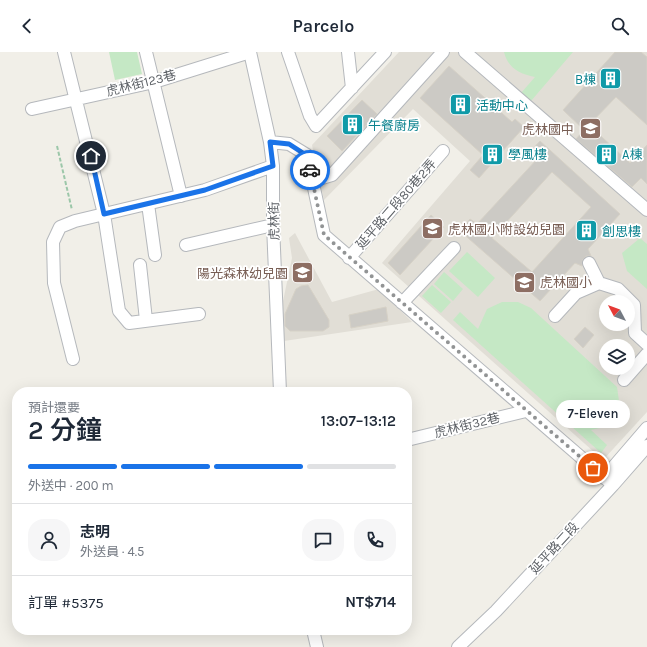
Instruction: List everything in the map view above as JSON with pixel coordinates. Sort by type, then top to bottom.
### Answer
[{"type":"street","points":[[64,52],[77,98],[104,214],[119,311],[129,323],[199,314]]},
{"type":"street","points":[[146,52],[181,196]]},
{"type":"street","name":"虎林街123巷","points":[[32,109],[154,82],[250,52]]},
{"type":"street","name":"虎林街","points":[[250,52],[270,142],[273,166],[273,225],[280,387]]},
{"type":"street","points":[[288,52],[310,116],[316,126],[385,52]]},
{"type":"street","points":[[348,52],[352,88]]},
{"type":"street","points":[[312,181],[332,175],[443,52]]},
{"type":"street","points":[[464,52],[647,210]]},
{"type":"street","points":[[270,142],[289,144],[306,155],[324,235],[609,482],[647,428]]},
{"type":"street","name":"延平路二段80巷2弄","points":[[349,258],[443,151]]},
{"type":"street","points":[[73,359],[54,283],[53,242],[60,226],[75,221],[205,190],[273,166]]},
{"type":"street","points":[[148,204],[155,255]]},
{"type":"street","points":[[186,246],[273,225]]},
{"type":"street","points":[[402,303],[454,248]]},
{"type":"street","points":[[589,263],[599,283]]},
{"type":"street","points":[[140,265],[146,320]]},
{"type":"street","points":[[555,316],[576,292],[599,283],[618,289],[634,305],[635,333],[647,344]]},
{"type":"street","points":[[624,380],[647,354]]},
{"type":"street","name":"虎林街32巷","points":[[412,439],[526,411]]},
{"type":"street","name":"延平路二段","points":[[458,647],[496,611],[609,482],[647,446]]},
{"type":"street","points":[[314,635],[317,647]]},
{"type":"path","points":[[57,146],[75,221]]},
{"type":"shaded area","name":"虎林國小","points":[[399,52],[647,52],[647,412],[603,460],[382,263],[470,161],[413,109],[324,200],[312,145]]},
{"type":"shaded area","name":"陽光森林幼兒園","points":[[295,233],[332,302],[379,289],[412,322],[284,341],[282,306],[292,258],[289,238]]},
{"type":"green space","points":[[109,52],[137,52],[142,74],[115,80]]},
{"type":"green space","points":[[504,52],[573,52],[531,101],[521,93],[535,77],[519,72],[511,66]]},
{"type":"green space","points":[[640,238],[647,244],[647,289],[627,271],[622,253]]},
{"type":"green space","points":[[467,252],[495,278],[478,297],[449,271]]},
{"type":"green space","points":[[444,272],[463,289],[453,301],[434,284]]},
{"type":"green space","points":[[432,285],[451,302],[441,313],[422,296]]},
{"type":"green space","points":[[502,302],[518,302],[531,308],[599,370],[599,375],[604,375],[617,387],[619,401],[613,417],[604,427],[591,430],[607,445],[601,453],[453,320],[460,312],[478,329],[487,309]]},
{"type":"building","points":[[615,52],[641,52],[647,57],[647,125],[616,97],[589,125],[630,163],[647,145],[647,184],[641,178],[632,187],[576,139],[584,130],[563,110]]},
{"type":"building","name":"活動中心","points":[[449,66],[512,122],[515,119],[524,127],[479,178],[470,170],[483,155],[420,98]]},
{"type":"building","name":"午餐廚房","points":[[362,100],[377,114],[342,151],[327,136]]},
{"type":"building","points":[[540,141],[620,214],[588,249],[591,256],[586,256],[583,259],[582,266],[575,263],[540,301],[460,231],[470,219],[477,224],[538,158],[530,152]],"holes":[[[552,172],[591,207],[532,272],[492,238]]]},
{"type":"building","points":[[431,215],[444,227],[400,275],[388,263]]},
{"type":"building","points":[[308,285],[329,320],[329,327],[323,331],[290,331],[285,326],[285,314],[296,289],[301,286]]},
{"type":"building","points":[[386,307],[388,321],[351,328],[349,315]]},
{"type":"building","points":[[585,327],[594,335],[583,348],[574,339]]},
{"type":"way so far","points":[[310,170],[324,235],[593,468]]},
{"type":"place","name":"B棟","points":[[611,79]]},
{"type":"place","name":"活動中心","points":[[460,105]]},
{"type":"place","name":"午餐廚房","points":[[352,125]]},
{"type":"place","name":"虎林國中","points":[[590,129]]},
{"type":"place","name":"學風樓","points":[[492,154]]},
{"type":"place","name":"A棟","points":[[606,154]]},
{"type":"place","name":"虎林國小附設幼兒園","points":[[432,229]]},
{"type":"place","name":"創思樓","points":[[587,231]]},
{"type":"place","name":"陽光森林幼兒園","points":[[303,273]]},
{"type":"place","name":"虎林國小","points":[[525,282]]},
{"type":"place","name":"7-Eleven","points":[[593,468]]},
{"type":"route","points":[[91,156],[104,214],[205,190],[273,166],[270,142],[289,144],[306,155],[310,170]]}]
